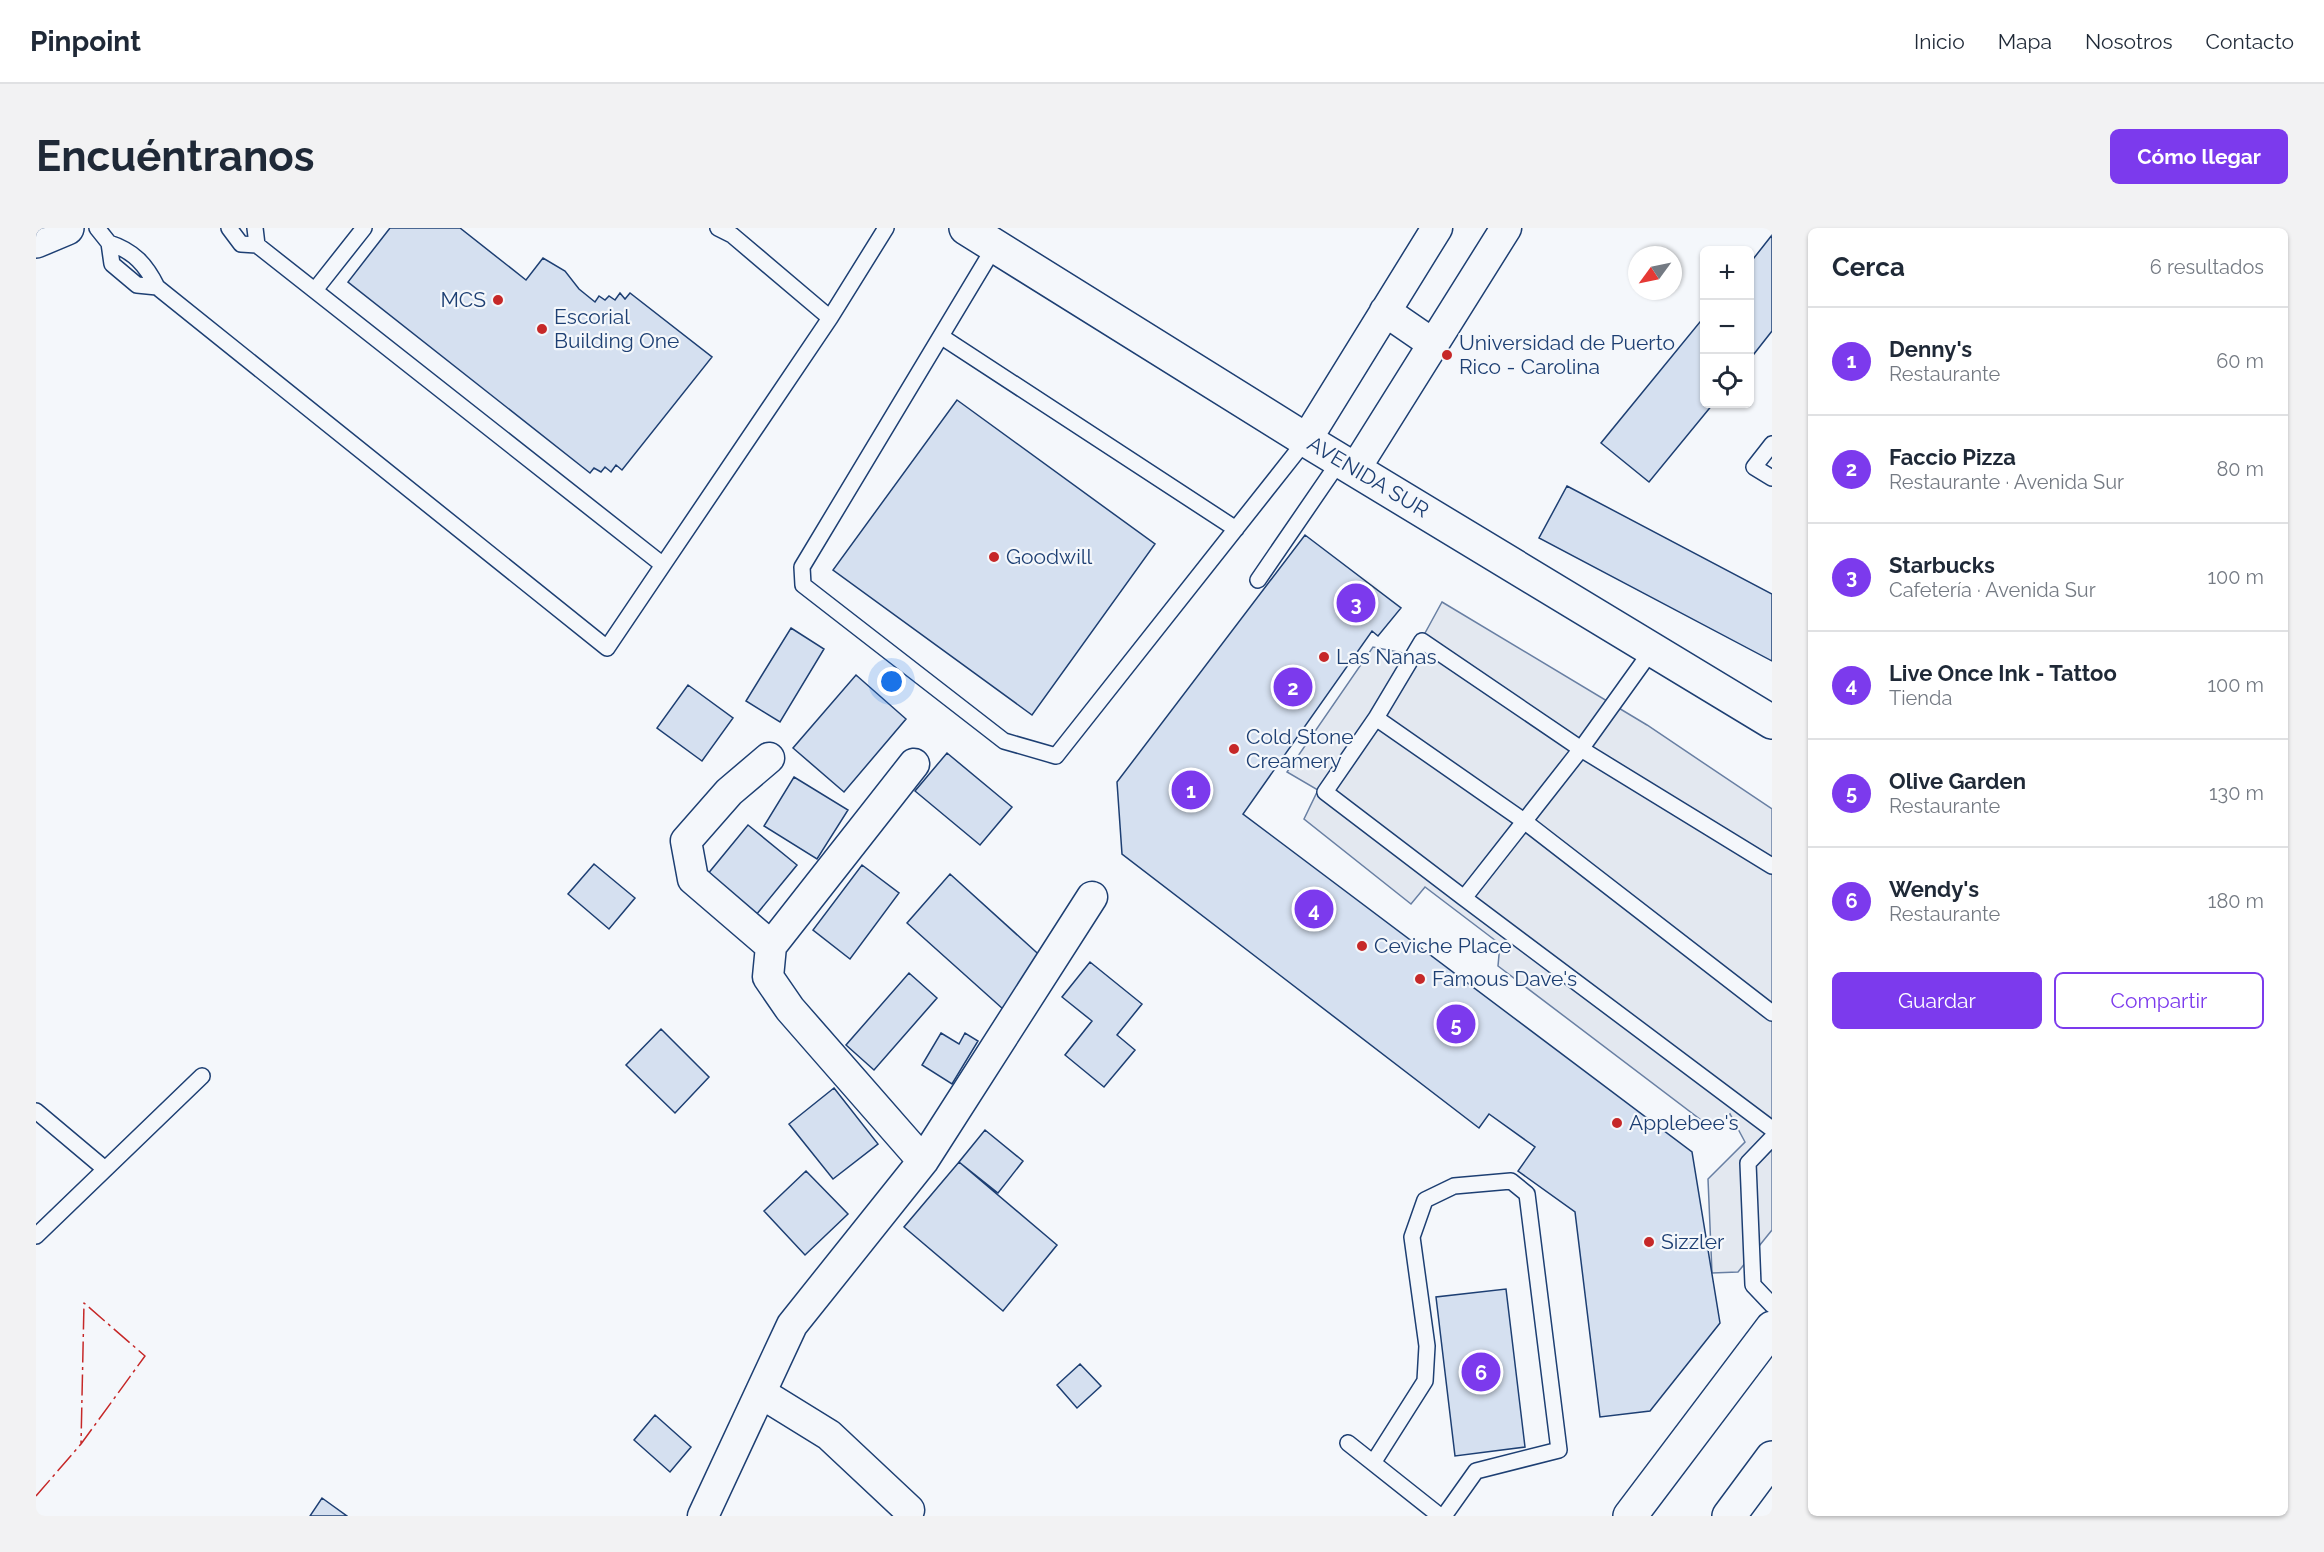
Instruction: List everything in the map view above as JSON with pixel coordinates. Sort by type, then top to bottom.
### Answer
[{"type":"street","points":[[36,241],[67,228]]},
{"type":"street","name":"AVENIDA SUR","points":[[966,228],[1306,440],[1772,722]]},
{"type":"street","points":[[1306,440],[1437,228]]},
{"type":"street","points":[[1348,464],[1433,344],[1506,228]]},
{"type":"street","points":[[1385,311],[1433,344]]},
{"type":"street","points":[[769,758],[729,792],[686,841],[693,879],[771,946]]},
{"type":"street","points":[[914,764],[771,946],[768,977],[790,1009],[923,1161]]},
{"type":"street","points":[[703,1516],[792,1325],[923,1161],[1092,897]]},
{"type":"street","points":[[1630,1516],[1772,1328]]},
{"type":"street","points":[[761,1393],[829,1435],[909,1510]]},
{"type":"street","points":[[1729,1516],[1772,1458]]},
{"type":"lane","points":[[97,228],[109,243],[123,248],[147,268],[157,287],[607,648],[830,318],[886,228]]},
{"type":"lane","points":[[229,228],[241,244],[257,244],[663,565]]},
{"type":"lane","points":[[255,228],[257,244]]},
{"type":"lane","points":[[315,290],[364,228]]},
{"type":"lane","points":[[718,228],[732,235],[830,318]]},
{"type":"lane","points":[[995,246],[802,567],[803,585],[1004,741],[1056,756],[1306,440]]},
{"type":"lane","points":[[942,337],[1236,529]]},
{"type":"lane","points":[[1772,444],[1754,467],[1772,478]]},
{"type":"lane","points":[[1258,580],[1348,464]]},
{"type":"lane","points":[[1772,866],[1581,749],[1422,641],[1376,718],[1325,792],[1772,1129]]},
{"type":"lane","points":[[1464,898],[1581,749],[1652,650]]},
{"type":"lane","points":[[1376,718],[1524,821],[1772,1013]]},
{"type":"lane","points":[[36,1236],[202,1076]]},
{"type":"lane","points":[[36,1111],[105,1169]]},
{"type":"lane","points":[[1772,1138],[1748,1163],[1753,1286],[1772,1305]]},
{"type":"lane","points":[[1348,1443],[1442,1516],[1476,1471],[1559,1450],[1527,1194],[1510,1181],[1454,1186],[1425,1200],[1412,1237],[1427,1346],[1425,1381],[1373,1462]]},
{"type":"shaded area","points":[[1442,602],[1647,725],[1772,809],[1772,1230],[1738,1272],[1712,1273],[1708,1179],[1745,1142],[1730,1114],[1713,1129],[1498,966],[1500,944],[1425,887],[1411,904],[1304,819],[1318,790],[1287,772],[1373,647],[1413,655]]},
{"type":"building","name":"Escorial Building One","points":[[390,228],[460,228],[526,280],[543,258],[565,271],[579,289],[595,302],[599,296],[605,300],[609,296],[615,300],[620,293],[625,299],[630,293],[712,357],[622,470],[616,465],[611,472],[605,467],[601,472],[594,468],[590,473],[348,282]]},
{"type":"building","points":[[1772,235],[1772,331],[1754,354],[1754,300],[1754,258]]},
{"type":"building","points":[[1700,322],[1700,408],[1710,408],[1649,482],[1601,443]]},
{"type":"building","name":"Goodwill","points":[[957,400],[1155,544],[1032,715],[833,570]]},
{"type":"building","points":[[1567,486],[1772,594],[1772,661],[1539,538]]},
{"type":"building","points":[[1305,535],[1401,608],[1378,636],[1372,631],[1243,814],[1692,1152],[1720,1323],[1650,1411],[1600,1417],[1575,1212],[1518,1171],[1535,1147],[1489,1114],[1479,1128],[1122,854],[1117,782]]},
{"type":"building","points":[[791,628],[824,649],[780,722],[746,701]]},
{"type":"building","points":[[856,675],[906,719],[844,792],[793,748]]},
{"type":"building","points":[[688,685],[733,718],[702,761],[657,728]]},
{"type":"building","points":[[947,753],[1012,807],[980,845],[915,791]]},
{"type":"building","points":[[794,777],[848,810],[817,859],[764,826]]},
{"type":"building","points":[[748,825],[797,865],[756,915],[707,875]]},
{"type":"building","points":[[594,864],[635,898],[609,929],[568,894]]},
{"type":"building","points":[[862,865],[899,893],[850,959],[813,930]]},
{"type":"building","points":[[950,874],[1046,961],[1003,1009],[907,923]]},
{"type":"building","points":[[1090,962],[1142,1004],[1117,1035],[1135,1050],[1104,1087],[1065,1055],[1092,1021],[1062,997]]},
{"type":"building","points":[[909,973],[937,998],[874,1070],[846,1045]]},
{"type":"building","points":[[661,1029],[709,1077],[675,1113],[626,1065]]},
{"type":"building","points":[[941,1033],[959,1044],[965,1033],[978,1041],[952,1084],[922,1065]]},
{"type":"building","points":[[834,1088],[878,1144],[833,1179],[789,1124]]},
{"type":"building","points":[[985,1130],[1023,1161],[998,1193],[959,1162]]},
{"type":"building","points":[[959,1162],[1057,1245],[1003,1311],[904,1227]]},
{"type":"building","points":[[806,1171],[848,1214],[805,1255],[764,1211]]},
{"type":"building","points":[[1506,1289],[1525,1447],[1455,1456],[1436,1297]]},
{"type":"building","points":[[1080,1364],[1101,1386],[1077,1408],[1057,1385]]},
{"type":"building","points":[[655,1415],[691,1447],[670,1472],[634,1440]]},
{"type":"building","points":[[322,1498],[347,1516],[310,1516]]},
{"type":"power","points":[[36,1496],[81,1444],[145,1356],[84,1303],[81,1444]]},
{"type":"place","name":"MCS","points":[[498,300]]},
{"type":"place","name":"Escorial Building One","points":[[542,329]]},
{"type":"place","name":"Universidad de Puerto Rico - Carolina","points":[[1447,355]]},
{"type":"place","name":"Goodwill","points":[[994,557]]},
{"type":"place","name":"Starbucks","points":[[1356,603]]},
{"type":"place","name":"Las Nanas","points":[[1324,657]]},
{"type":"place","name":"Faccio Pizza","points":[[1293,687]]},
{"type":"place","name":"Cold Stone Creamery","points":[[1234,749]]},
{"type":"place","name":"Denny's","points":[[1191,790]]},
{"type":"place","name":"Live Once Ink - Tattoo","points":[[1314,909]]},
{"type":"place","name":"Ceviche Place","points":[[1362,946]]},
{"type":"place","name":"Famous Dave's","points":[[1420,979]]},
{"type":"place","name":"Olive Garden","points":[[1456,1024]]},
{"type":"place","name":"Applebee's","points":[[1617,1123]]},
{"type":"place","name":"Sizzler","points":[[1649,1242]]},
{"type":"place","name":"Wendy's","points":[[1481,1372]]}]
